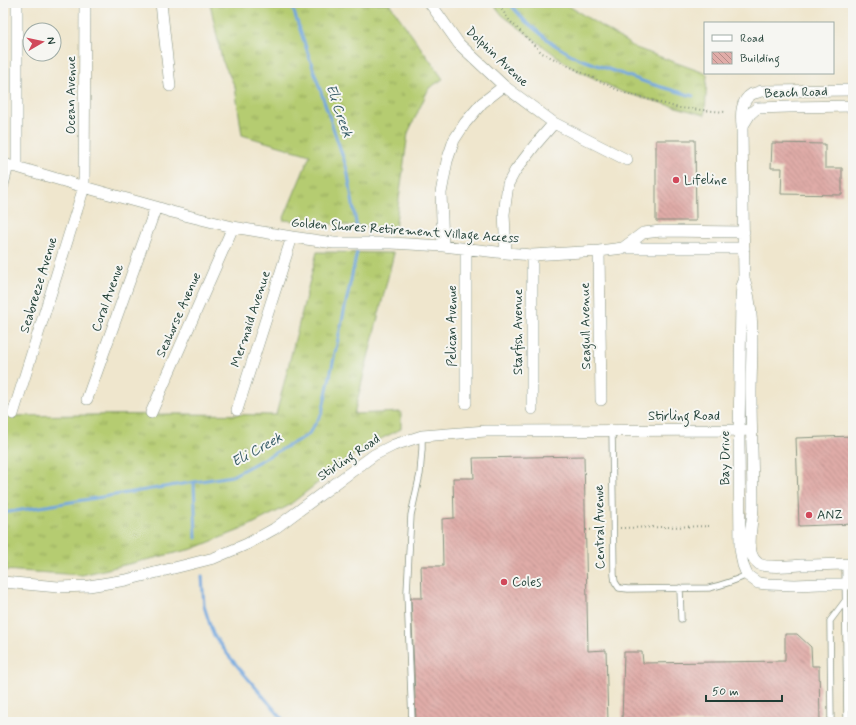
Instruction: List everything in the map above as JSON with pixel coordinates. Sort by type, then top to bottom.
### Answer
[{"type":"street","points":[[3,185],[9,166],[17,3]]},
{"type":"street","name":"Ocean Avenue","points":[[84,187],[86,3]]},
{"type":"street","points":[[161,3],[170,86]]},
{"type":"street","name":"Dolphin Avenue","points":[[430,3],[459,44],[504,86],[554,124],[627,160]]},
{"type":"street","points":[[443,246],[441,193],[447,160],[454,140],[465,123],[482,103],[504,86]]},
{"type":"street","name":"Beach Road","points":[[742,127],[741,116],[743,103],[751,95],[762,91],[853,90]]},
{"type":"street","name":"Beach Road","points":[[742,127],[750,114],[757,108],[853,106]]},
{"type":"street","points":[[506,253],[504,214],[508,184],[515,171],[535,145],[554,124]]},
{"type":"street","name":"Bay Drive","points":[[742,127],[744,278],[741,299],[739,430],[740,549],[745,570]]},
{"type":"street","name":"Golden Shores Retirement Village Access","points":[[9,166],[156,206],[172,212],[233,227],[292,237],[334,242],[443,246],[532,255],[623,248],[744,248]]},
{"type":"street","name":"Seabreeze Avenue","points":[[13,414],[84,187]]},
{"type":"street","name":"Coral Avenue","points":[[87,399],[156,206]]},
{"type":"street","name":"Seahorse Avenue","points":[[151,413],[233,227]]},
{"type":"street","name":"Golden Shores Retirement Village Access","points":[[623,248],[643,233],[661,231],[744,232]]},
{"type":"street","name":"Mermaid Avenue","points":[[237,410],[292,237]]},
{"type":"street","name":"Pelican Avenue","points":[[466,248],[466,403]]},
{"type":"street","name":"Seagull Avenue","points":[[599,251],[601,400]]},
{"type":"street","name":"Starfish Avenue","points":[[532,255],[532,409]]},
{"type":"street","name":"Bay Drive","points":[[744,278],[749,292],[752,320],[753,508],[751,520],[751,553],[754,560],[765,566],[849,564]]},
{"type":"street","name":"Stirling Road","points":[[4,583],[89,586],[126,580],[214,558],[247,544],[274,529],[374,455],[394,445],[422,436],[486,431],[752,430]]},
{"type":"street","points":[[745,570],[758,583],[795,585],[849,584]]},
{"type":"lane","name":"Central Avenue","points":[[612,430],[614,575],[619,588],[709,588],[729,583],[745,570]]},
{"type":"lane","points":[[412,722],[407,592],[411,515],[420,474],[422,436]]},
{"type":"lane","points":[[847,722],[845,601],[849,584],[849,564]]},
{"type":"lane","points":[[680,588],[681,619]]},
{"type":"lane","points":[[830,722],[830,621],[845,601]]},
{"type":"path","points":[[497,3],[510,21],[542,53],[622,92],[679,108],[725,112]]},
{"type":"path","points":[[586,530],[711,526]]},
{"type":"green space","points":[[210,3],[389,3],[443,79],[429,88],[408,133],[395,229],[283,220],[310,155],[242,135],[235,87],[222,60]]},
{"type":"green space","points":[[493,3],[564,3],[636,48],[707,74],[705,115],[622,92],[571,67],[502,15]]},
{"type":"green space","points":[[317,252],[394,253],[354,414],[401,412],[401,429],[364,447],[288,506],[240,530],[192,549],[82,575],[3,570],[3,416],[181,414],[276,415]]},
{"type":"building","name":"Lifeline","points":[[656,140],[695,140],[696,221],[656,221]]},
{"type":"building","points":[[772,143],[825,144],[825,168],[842,168],[842,195],[781,194],[782,168],[771,168]]},
{"type":"building","points":[[853,436],[853,524],[799,526],[796,438]]},
{"type":"building","name":"Coles","points":[[584,456],[588,651],[606,650],[608,722],[416,722],[411,598],[422,598],[421,566],[443,566],[442,519],[454,518],[453,478],[474,478],[473,458]]},
{"type":"building","points":[[785,634],[797,634],[811,647],[812,666],[819,666],[820,722],[622,722],[624,652],[642,652],[643,663],[785,661]]},
{"type":"waterway","name":"Eli Creek","points":[[291,3],[347,169],[357,229]]},
{"type":"waterway","points":[[509,3],[525,21],[553,44],[577,58],[648,83],[693,96]]},
{"type":"waterway","name":"Eli Creek","points":[[3,513],[232,476],[308,435],[322,413],[357,252]]},
{"type":"waterway","points":[[194,482],[196,538]]},
{"type":"waterway","points":[[202,576],[204,606],[213,634],[228,655],[285,722]]},
{"type":"place","name":"Lifeline","points":[[676,180]]},
{"type":"place","name":"ANZ","points":[[809,515]]},
{"type":"place","name":"Coles","points":[[504,582]]}]
